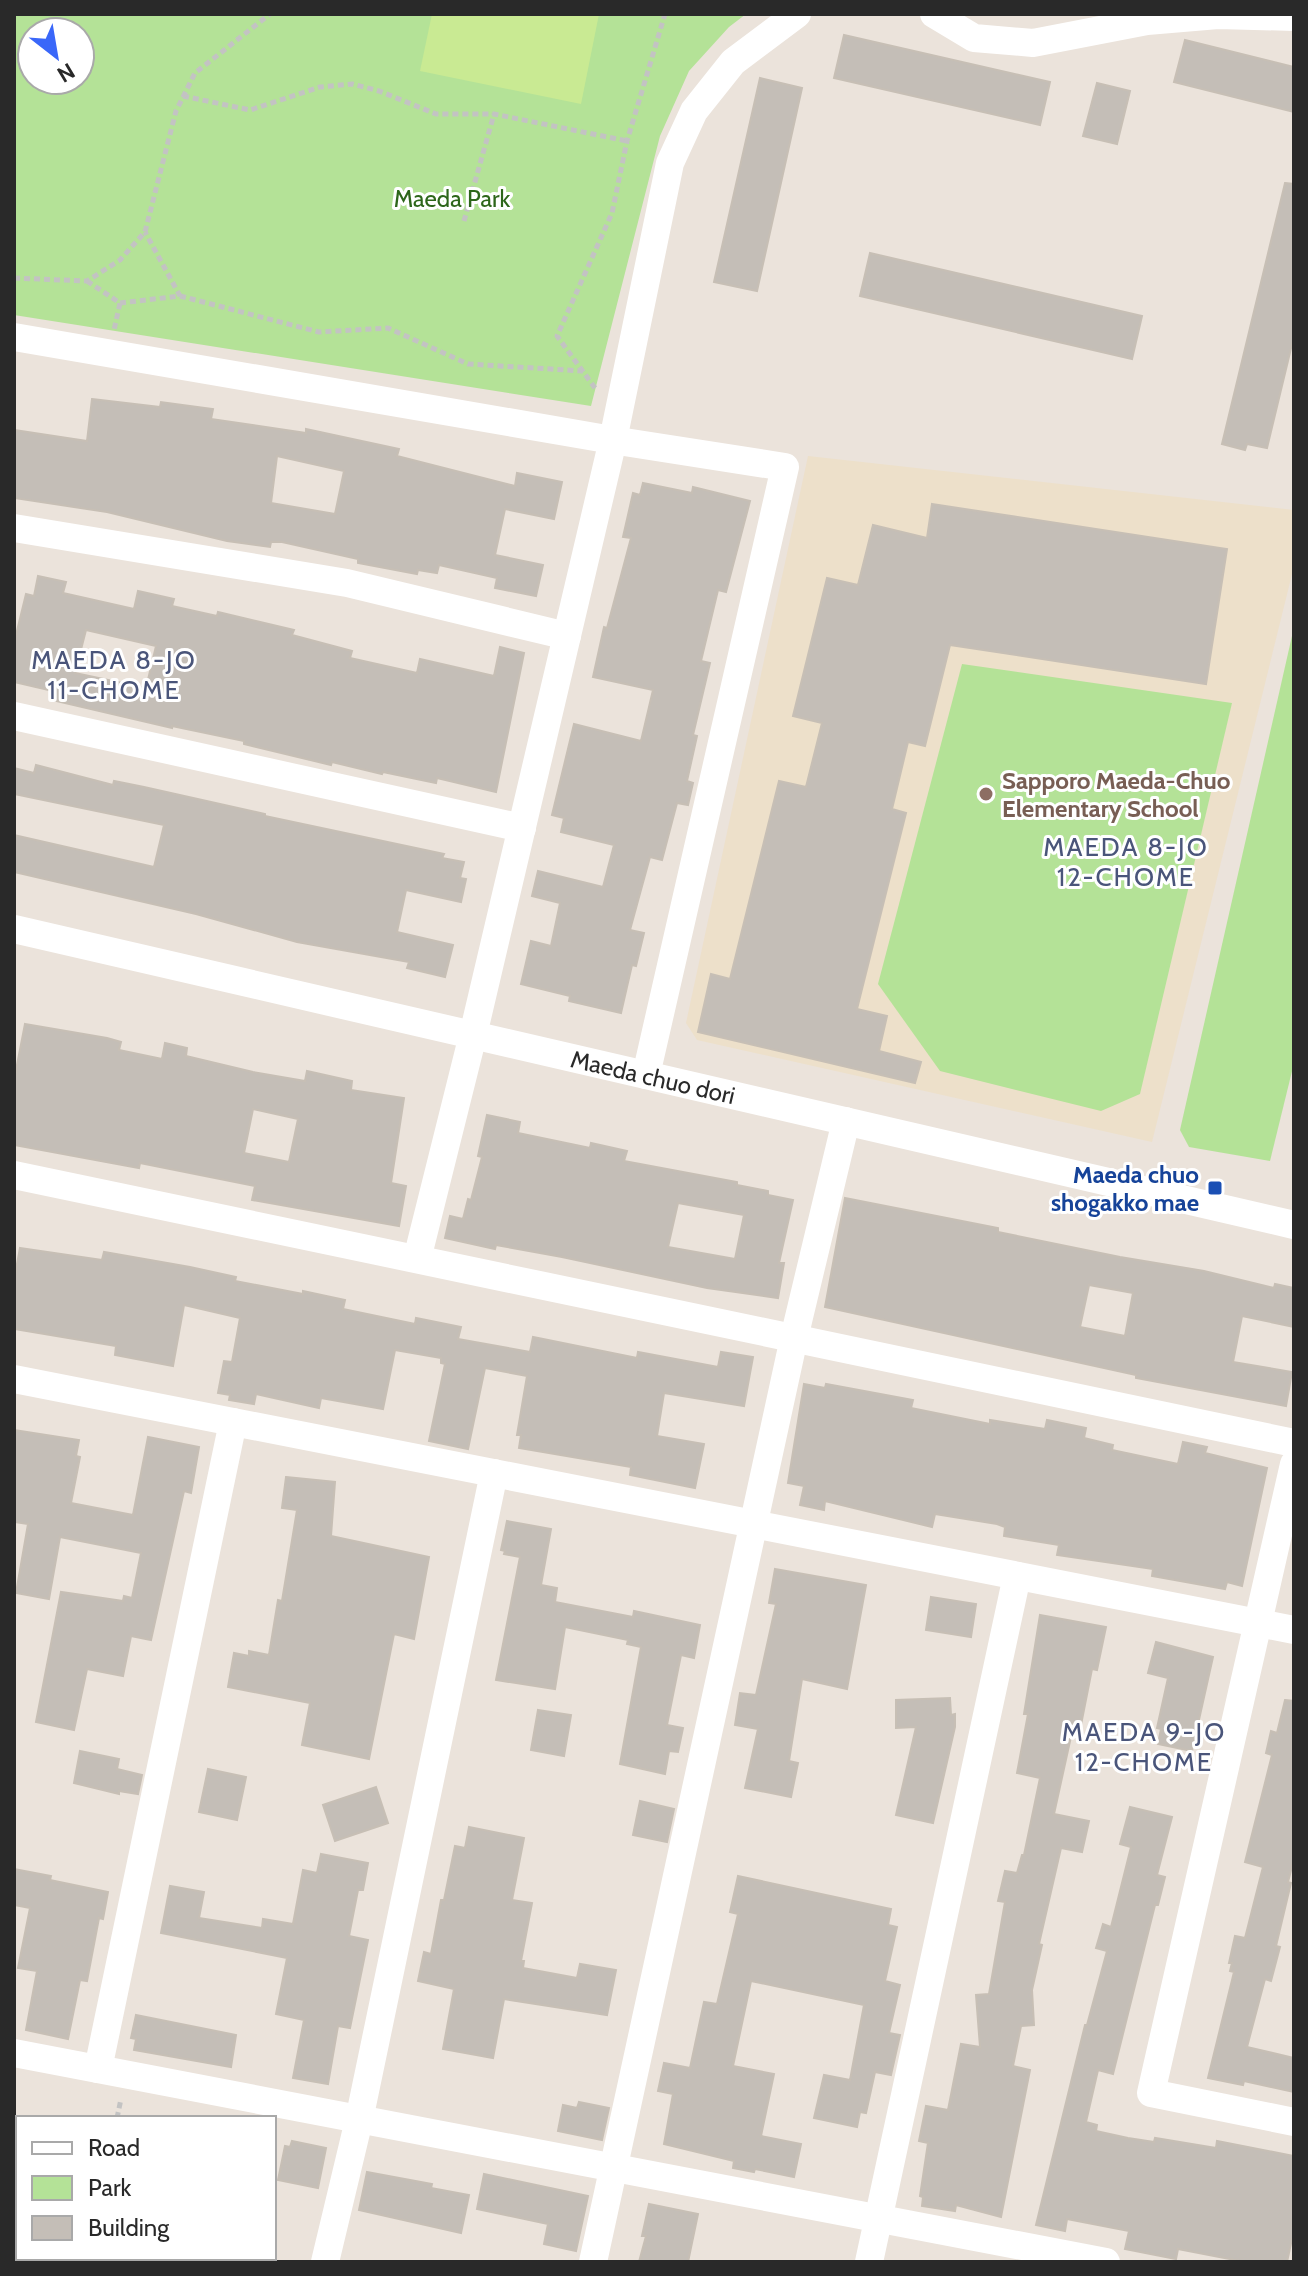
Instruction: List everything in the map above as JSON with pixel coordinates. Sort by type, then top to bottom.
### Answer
[{"type":"street","points":[[417,1259],[613,440],[670,163],[694,111],[733,62],[797,14]]},
{"type":"street","points":[[934,14],[974,38],[1033,43],[1147,21],[1218,15],[1294,17]]},
{"type":"street","points":[[14,337],[785,467],[646,1075]]},
{"type":"street","points":[[14,528],[347,583],[567,636]]},
{"type":"street","points":[[14,716],[522,828]]},
{"type":"street","name":"Maeda chuo dori","points":[[14,929],[1294,1225]]},
{"type":"street","points":[[593,2262],[794,1338],[846,1121]]},
{"type":"street","points":[[14,1175],[1294,1443]]},
{"type":"street","points":[[14,1379],[1294,1630]]},
{"type":"street","points":[[98,2069],[233,1422]]},
{"type":"street","points":[[1294,1464],[1151,2093],[1294,2122]]},
{"type":"street","points":[[325,2262],[359,2120],[494,1473]]},
{"type":"street","points":[[869,2262],[1017,1576]]},
{"type":"street","points":[[14,2053],[1106,2262]]},
{"type":"path","points":[[87,281],[120,260],[145,232],[176,111],[195,73],[270,14]]},
{"type":"path","points":[[602,394],[557,336],[612,213],[627,141],[665,14]]},
{"type":"path","points":[[183,96],[250,110],[320,87],[352,84],[379,91],[436,114],[494,114],[627,141]]},
{"type":"path","points":[[464,221],[494,114]]},
{"type":"path","points":[[145,232],[180,296]]},
{"type":"path","points":[[14,278],[87,281],[120,303],[180,296],[319,332],[388,328],[468,364],[583,371]]},
{"type":"path","points":[[114,332],[120,303]]},
{"type":"shaded area","name":"Sapporo Maeda-Chuo Elementary School","points":[[808,456],[1294,510],[1294,566],[1152,1142],[697,1040],[686,1023]]},
{"type":"green space","name":"Maeda Park","points":[[14,14],[746,14],[729,27],[689,71],[660,136],[591,406],[14,315]]},
{"type":"green space","points":[[432,14],[599,14],[581,104],[420,71]]},
{"type":"green space","points":[[1294,627],[1294,1063],[1270,1161],[1189,1147],[1180,1130]]},
{"type":"green space","points":[[962,664],[1232,703],[1140,1094],[1101,1111],[940,1071],[878,984]]},
{"type":"building","points":[[844,35],[1050,82],[1040,125],[834,78]]},
{"type":"building","points":[[1185,40],[1294,67],[1294,112],[1174,82]]},
{"type":"building","points":[[760,78],[802,88],[757,291],[714,282]]},
{"type":"building","points":[[1097,83],[1130,91],[1117,144],[1083,136]]},
{"type":"building","points":[[1285,183],[1294,184],[1294,336],[1267,448],[1247,444],[1245,450],[1222,444]]},
{"type":"building","points":[[870,253],[1142,316],[1132,359],[860,296]]},
{"type":"building","points":[[92,399],[160,407],[161,402],[213,409],[211,419],[306,433],[306,429],[399,449],[397,456],[515,486],[517,473],[562,482],[554,519],[505,509],[495,555],[543,565],[536,596],[495,588],[497,578],[439,565],[437,573],[418,570],[417,574],[358,563],[358,559],[282,542],[271,542],[270,547],[227,541],[107,512],[14,498],[14,430],[87,441]],"holes":[[[277,456],[344,471],[335,514],[271,503]]]},
{"type":"building","points":[[643,483],[692,493],[693,487],[750,501],[726,592],[718,590],[701,661],[710,663],[693,735],[697,736],[687,781],[693,783],[688,805],[677,803],[662,860],[650,857],[630,930],[644,933],[636,966],[632,965],[621,1013],[569,1001],[570,996],[521,984],[531,941],[551,946],[560,903],[532,896],[538,871],[603,887],[614,845],[561,832],[564,818],[552,815],[574,724],[641,741],[653,690],[593,677],[604,627],[607,628],[631,538],[623,537],[633,493],[640,495]]},
{"type":"building","points":[[932,504],[1227,549],[1206,684],[950,645],[925,746],[908,742],[892,809],[906,813],[857,1009],[887,1016],[879,1051],[921,1062],[915,1083],[698,1032],[711,974],[730,979],[779,781],[806,787],[822,723],[793,716],[827,578],[858,585],[873,525],[927,538]]},
{"type":"building","points":[[38,576],[66,582],[63,593],[134,609],[138,591],[174,599],[172,606],[217,616],[218,612],[294,630],[292,635],[352,651],[350,658],[417,673],[420,659],[494,676],[500,647],[524,653],[496,792],[437,778],[436,783],[332,762],[331,765],[244,744],[244,741],[52,700],[53,691],[14,682],[14,643],[26,594],[34,596]],"holes":[[[86,630],[156,646],[146,688],[75,673]]]},
{"type":"building","points":[[36,765],[113,785],[114,781],[144,787],[444,854],[442,858],[464,862],[460,878],[466,879],[461,902],[406,890],[397,932],[453,945],[445,977],[407,968],[409,962],[297,942],[196,914],[14,872],[14,835],[154,867],[164,825],[14,794],[14,768],[34,773]]},
{"type":"building","points":[[25,1024],[107,1038],[121,1042],[119,1050],[162,1059],[165,1043],[187,1048],[186,1056],[253,1072],[305,1081],[307,1071],[352,1081],[351,1090],[404,1098],[391,1183],[406,1186],[399,1226],[252,1200],[255,1186],[140,1163],[139,1168],[14,1145],[14,1080]],"holes":[[[253,1109],[298,1119],[289,1162],[244,1153]]]},
{"type":"building","points":[[487,1115],[520,1122],[518,1133],[590,1148],[591,1143],[627,1151],[624,1161],[737,1182],[737,1185],[768,1191],[768,1195],[793,1200],[779,1263],[784,1263],[778,1298],[707,1288],[562,1257],[496,1245],[495,1249],[445,1238],[450,1216],[463,1219],[468,1199],[471,1200],[482,1157],[478,1156]],"holes":[[[678,1203],[744,1215],[735,1259],[668,1247]]]},
{"type":"building","points":[[845,1198],[1274,1288],[1275,1284],[1294,1288],[1294,1327],[1242,1316],[1233,1362],[1292,1372],[1286,1406],[1136,1378],[1136,1375],[825,1307]],"holes":[[[1089,1285],[1133,1293],[1125,1336],[1080,1327]]]},
{"type":"building","points":[[20,1248],[102,1260],[104,1252],[190,1267],[236,1277],[235,1281],[345,1300],[343,1309],[415,1324],[416,1318],[461,1327],[458,1339],[530,1352],[533,1337],[637,1358],[638,1352],[718,1367],[721,1352],[753,1357],[744,1406],[664,1393],[657,1436],[704,1444],[695,1488],[630,1475],[631,1467],[519,1448],[521,1435],[517,1435],[527,1376],[485,1368],[468,1449],[429,1441],[445,1364],[441,1363],[441,1358],[395,1350],[383,1409],[321,1398],[319,1408],[256,1394],[254,1404],[229,1400],[230,1395],[218,1393],[224,1361],[232,1362],[240,1318],[184,1305],[173,1366],[115,1355],[116,1346],[14,1329],[14,1280]]},
{"type":"building","points":[[804,1384],[825,1388],[826,1384],[913,1400],[911,1408],[990,1424],[990,1420],[1045,1429],[1047,1420],[1086,1428],[1084,1438],[1113,1445],[1112,1450],[1178,1464],[1183,1442],[1207,1447],[1205,1453],[1267,1468],[1242,1586],[1227,1582],[1225,1589],[1152,1576],[1153,1569],[1057,1555],[1059,1545],[1004,1536],[1005,1527],[997,1524],[935,1514],[932,1527],[825,1501],[824,1510],[800,1505],[804,1486],[788,1483]]},
{"type":"building","points":[[14,1430],[79,1440],[76,1456],[80,1457],[71,1503],[133,1515],[148,1437],[199,1447],[191,1493],[184,1491],[151,1640],[131,1636],[123,1676],[87,1669],[74,1730],[36,1722],[61,1592],[123,1601],[124,1596],[132,1598],[141,1553],[60,1537],[49,1599],[16,1593],[28,1524],[14,1522]]},
{"type":"building","points":[[286,1477],[335,1482],[331,1536],[429,1557],[414,1639],[394,1634],[369,1759],[302,1745],[310,1703],[228,1687],[234,1653],[249,1656],[249,1651],[269,1655],[278,1600],[282,1601],[297,1510],[282,1508]]},
{"type":"building","points":[[507,1521],[551,1529],[541,1585],[557,1588],[555,1602],[633,1617],[634,1611],[700,1625],[694,1658],[681,1655],[667,1725],[683,1728],[678,1752],[669,1751],[665,1774],[620,1764],[641,1647],[627,1644],[628,1640],[565,1627],[555,1689],[496,1680],[520,1557],[504,1554],[505,1551],[501,1550]]},
{"type":"building","points":[[775,1569],[866,1585],[847,1689],[802,1679],[789,1761],[798,1763],[791,1797],[745,1788],[758,1729],[735,1725],[740,1693],[756,1695],[776,1604],[769,1603]]},
{"type":"building","points":[[931,1597],[976,1604],[971,1637],[926,1630]]},
{"type":"building","points":[[1040,1615],[1106,1627],[1097,1670],[1092,1669],[1081,1725],[1074,1723],[1054,1814],[1089,1821],[1082,1852],[1061,1848],[1039,1944],[1042,1945],[1032,1990],[1034,2025],[1021,2026],[1013,2066],[1030,2070],[1001,2217],[956,2205],[955,2211],[922,2206],[923,2197],[920,2196],[928,2143],[919,2141],[926,2106],[948,2110],[961,2044],[980,2047],[976,1995],[989,1994],[1005,1902],[998,1901],[1005,1871],[1017,1873],[1024,1855],[1040,1778],[1017,1773]]},
{"type":"building","points":[[1156,1642],[1213,1657],[1192,1751],[1158,1744],[1161,1729],[1157,1728],[1168,1678],[1148,1673]]},
{"type":"building","points":[[950,1698],[955,1727],[933,1823],[896,1815],[916,1727],[896,1728],[896,1700]]},
{"type":"building","points":[[1285,1700],[1294,1701],[1294,1859],[1276,1946],[1280,1947],[1271,1981],[1265,1979],[1247,2047],[1294,2058],[1294,2092],[1244,2081],[1243,2085],[1208,2078],[1234,1972],[1230,1971],[1232,1963],[1229,1963],[1235,1936],[1245,1938],[1263,1867],[1245,1862],[1272,1755],[1266,1753],[1271,1731],[1277,1733]]},
{"type":"building","points":[[538,1710],[571,1715],[564,1756],[531,1750]]},
{"type":"building","points":[[80,1751],[119,1759],[117,1769],[142,1775],[138,1794],[119,1791],[119,1794],[74,1783]]},
{"type":"building","points":[[208,1769],[246,1777],[237,1820],[199,1812]]},
{"type":"building","points":[[376,1787],[388,1823],[335,1841],[323,1805]]},
{"type":"building","points":[[640,1801],[674,1809],[667,1842],[633,1835]]},
{"type":"building","points":[[1130,1807],[1172,1817],[1157,1875],[1165,1877],[1158,1905],[1155,1905],[1113,2074],[1098,2070],[1086,2122],[1097,2125],[1096,2131],[1128,2138],[1154,2142],[1155,2138],[1216,2148],[1217,2141],[1294,2156],[1294,2230],[1287,2262],[1245,2262],[1178,2249],[1176,2259],[1125,2249],[1129,2231],[1067,2219],[1065,2231],[1036,2225],[1085,2025],[1107,1951],[1096,1948],[1103,1924],[1111,1927],[1131,1847],[1120,1844]]},
{"type":"building","points":[[469,1827],[524,1838],[512,1900],[532,1903],[521,1961],[524,1961],[523,1968],[577,1978],[580,1964],[616,1970],[607,2015],[504,1999],[493,2058],[443,2049],[454,1989],[418,1981],[424,1952],[431,1954],[455,1846],[465,1848]]},
{"type":"building","points":[[321,1854],[368,1863],[363,1890],[358,1890],[349,1936],[368,1940],[350,2028],[338,2026],[328,2084],[293,2078],[304,2020],[276,2014],[287,1958],[161,1933],[170,1886],[204,1892],[199,1918],[262,1928],[263,1919],[293,1924],[303,1870],[317,1873]]},
{"type":"building","points":[[14,1869],[108,1892],[103,1919],[99,1918],[87,1981],[80,1980],[68,2039],[26,2030],[37,1971],[18,1968],[30,1908],[14,1905]]},
{"type":"building","points":[[738,1876],[891,1909],[888,1925],[897,1927],[885,1981],[900,1985],[889,2033],[900,2035],[891,2075],[875,2072],[866,2113],[860,2112],[857,2127],[814,2118],[824,2075],[850,2080],[864,2005],[751,1981],[733,2066],[774,2074],[761,2136],[801,2144],[794,2177],[733,2168],[734,2161],[664,2144],[673,2094],[658,2091],[664,2063],[690,2068],[704,2002],[717,2004],[738,1914],[730,1912]]},
{"type":"building","points":[[136,2015],[236,2035],[231,2067],[134,2050],[136,2039],[131,2038]]},
{"type":"building","points":[[579,2102],[609,2108],[602,2140],[558,2131],[563,2105],[577,2108]]},
{"type":"building","points":[[292,2141],[326,2148],[318,2188],[278,2180],[285,2146],[290,2147]]},
{"type":"building","points":[[367,2172],[432,2184],[431,2188],[469,2195],[461,2233],[359,2210]]},
{"type":"building","points":[[484,2174],[588,2196],[576,2251],[544,2244],[548,2224],[477,2209]]},
{"type":"building","points":[[649,2204],[698,2214],[688,2262],[639,2262],[646,2236],[642,2236]]},
{"type":"place","name":"Sapporo Maeda-Chuo Elementary School","points":[[986,794]]},
{"type":"place","name":"Maeda chuo shogakko mae","points":[[1215,1188]]},
{"type":"district","name":"MAEDA 8-JO 11-CHOME","points":[[114,675]]},
{"type":"district","name":"MAEDA 8-JO 12-CHOME","points":[[1126,862]]},
{"type":"district","name":"MAEDA 9-JO 12-CHOME","points":[[1144,1747]]}]
